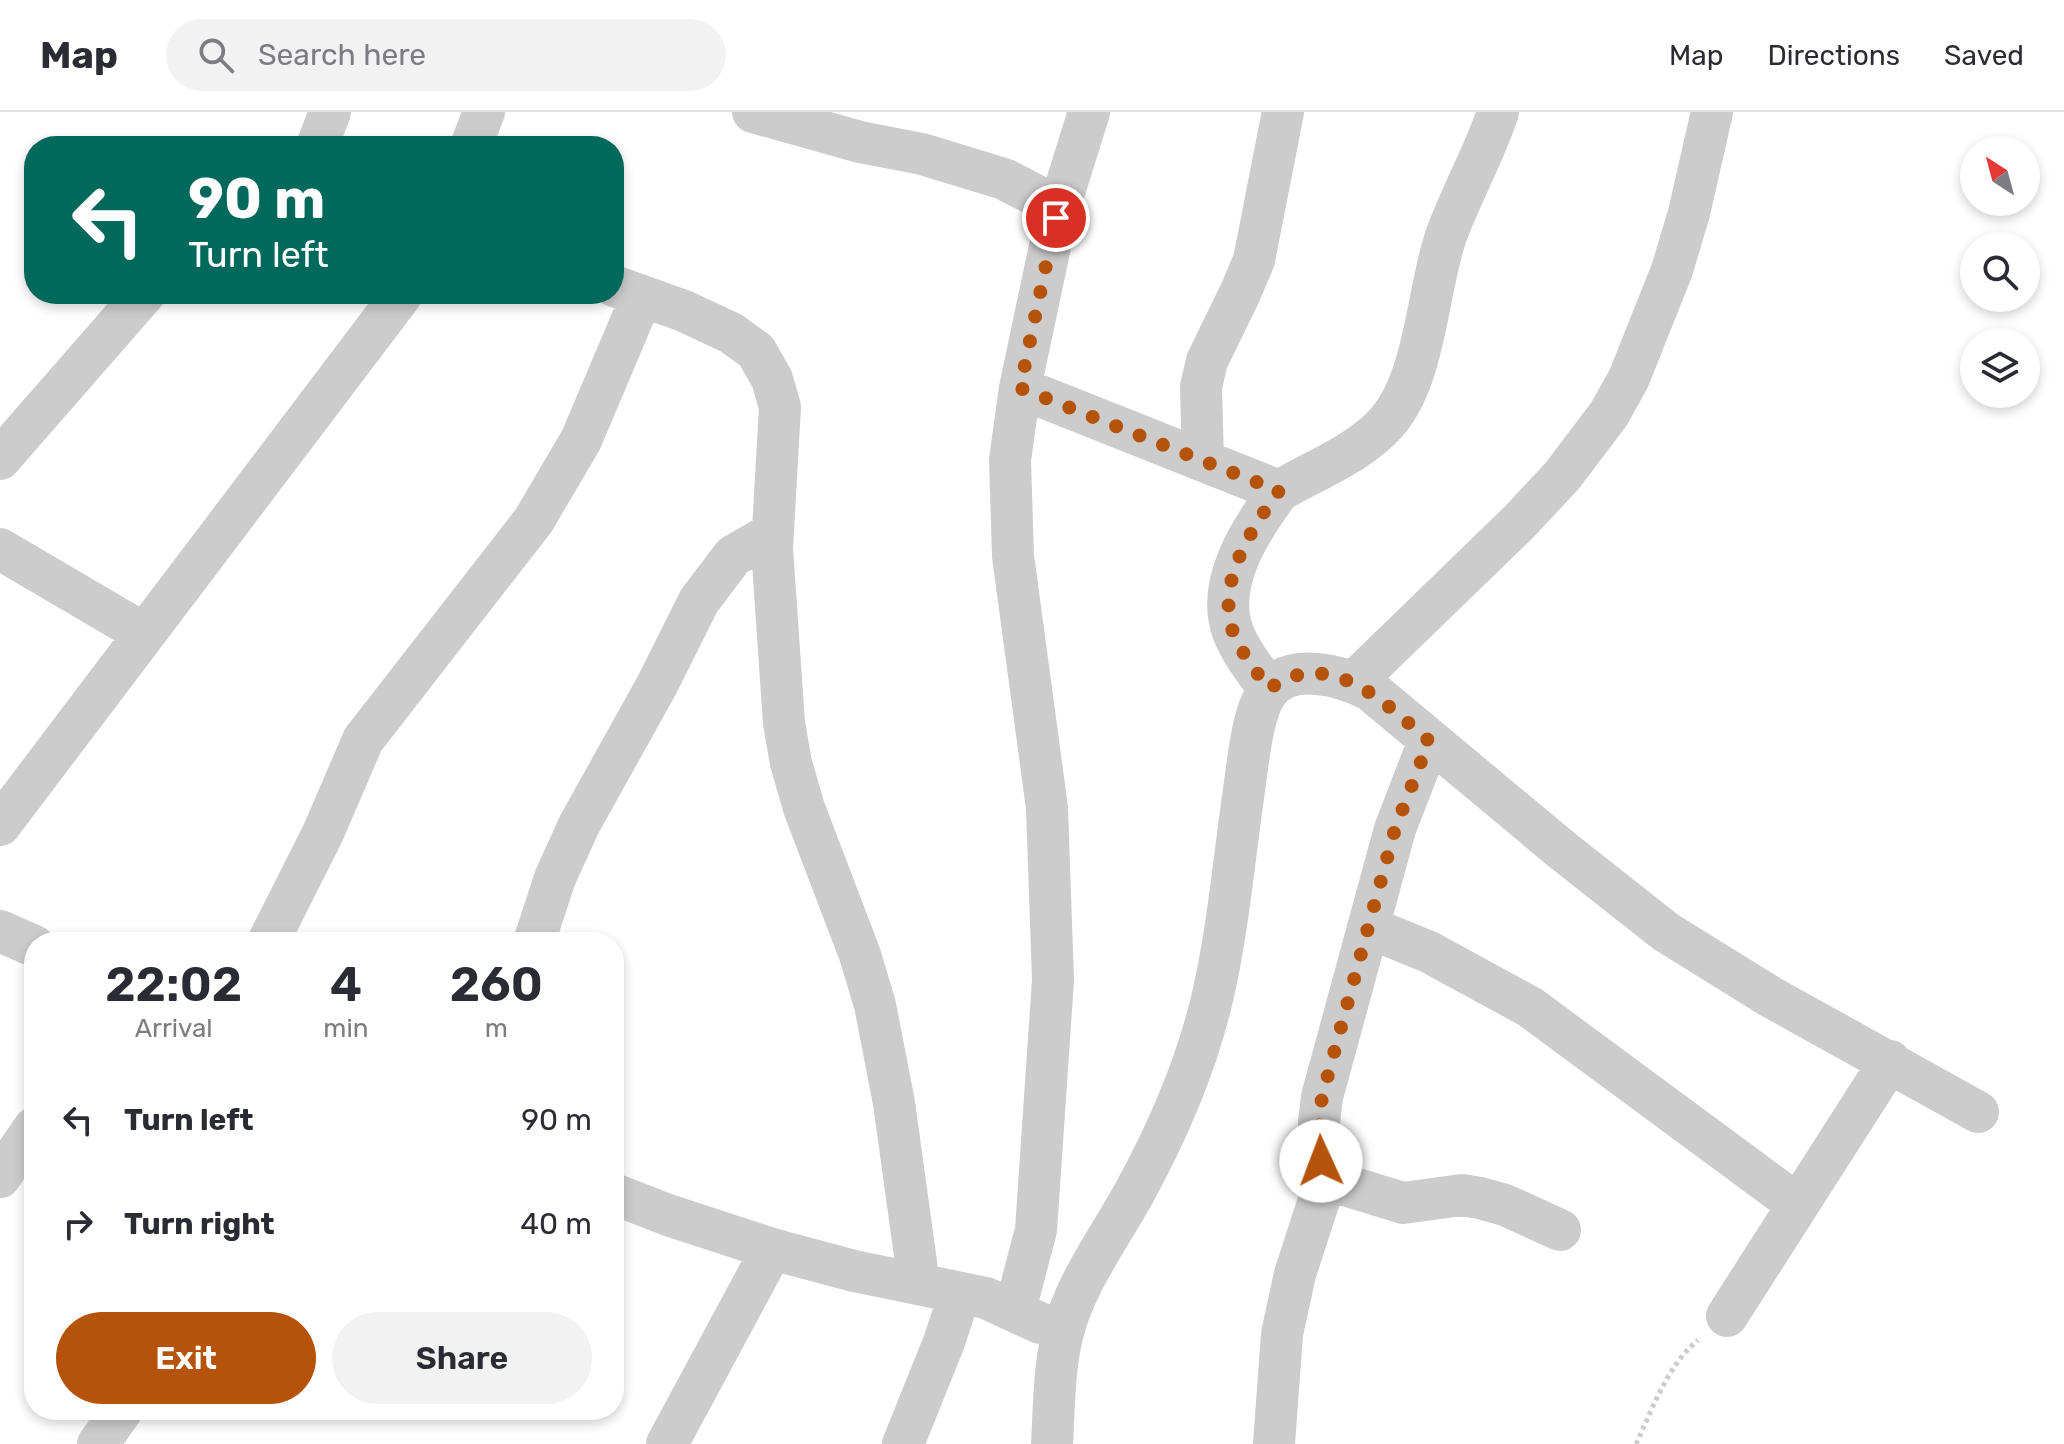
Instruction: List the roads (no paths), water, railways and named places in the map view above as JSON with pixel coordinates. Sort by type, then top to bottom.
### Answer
[{"type":"street","points":[[321,136],[330,112]]},
{"type":"street","points":[[475,136],[484,112]]},
{"type":"street","points":[[753,112],[860,142],[922,154],[1004,179],[1060,208]]},
{"type":"street","points":[[1015,1310],[1036,1230],[1053,980],[1047,808],[1017,592],[1011,526],[1010,460],[1020,388],[1060,208],[1089,112]]},
{"type":"street","points":[[1203,460],[1201,387],[1207,361],[1254,260],[1283,112]]},
{"type":"street","points":[[1269,689],[1237,641],[1228,605],[1243,548],[1279,491],[1357,447],[1388,421],[1404,396],[1445,237],[1498,112]]},
{"type":"street","points":[[1354,682],[1519,522],[1572,464],[1609,414],[1629,378],[1672,270],[1689,213],[1712,112]]},
{"type":"street","points":[[628,291],[731,333],[756,351],[772,379],[780,407],[773,533],[784,723],[804,808],[860,955],[875,1005],[894,1103],[919,1284]]},
{"type":"street","points":[[0,459],[135,304]]},
{"type":"street","points":[[0,825],[394,304]]},
{"type":"street","points":[[273,932],[323,833],[363,740],[534,520],[581,440],[624,304]]},
{"type":"street","points":[[1020,388],[1279,491]]},
{"type":"street","points":[[537,932],[555,878],[579,825],[657,685],[699,601],[733,556],[773,533]]},
{"type":"street","points":[[0,549],[143,633]]},
{"type":"street","points":[[1052,1444],[1054,1393],[1062,1335],[1098,1253],[1158,1144],[1197,1053],[1213,998],[1259,709],[1269,689],[1284,678],[1305,674],[1326,675],[1354,682],[1370,690],[1666,932],[1769,996],[1978,1112]]},
{"type":"street","points":[[1274,1444],[1282,1334],[1295,1274],[1319,1206],[1322,1097],[1395,829],[1429,741]]},
{"type":"street","points":[[1368,927],[1429,952],[1530,1007],[1798,1205]]},
{"type":"street","points":[[0,931],[24,942]]},
{"type":"street","points":[[1727,1316],[1890,1061]]},
{"type":"street","points":[[0,1177],[24,1142]]},
{"type":"street","points":[[1322,1178],[1403,1203],[1462,1195],[1480,1198],[1505,1205],[1560,1230]]},
{"type":"street","points":[[624,1198],[772,1249],[854,1271],[986,1298],[1062,1335]]},
{"type":"street","points":[[667,1444],[772,1249]]},
{"type":"street","points":[[903,1444],[960,1293]]},
{"type":"street","points":[[98,1444],[115,1420]]}]
